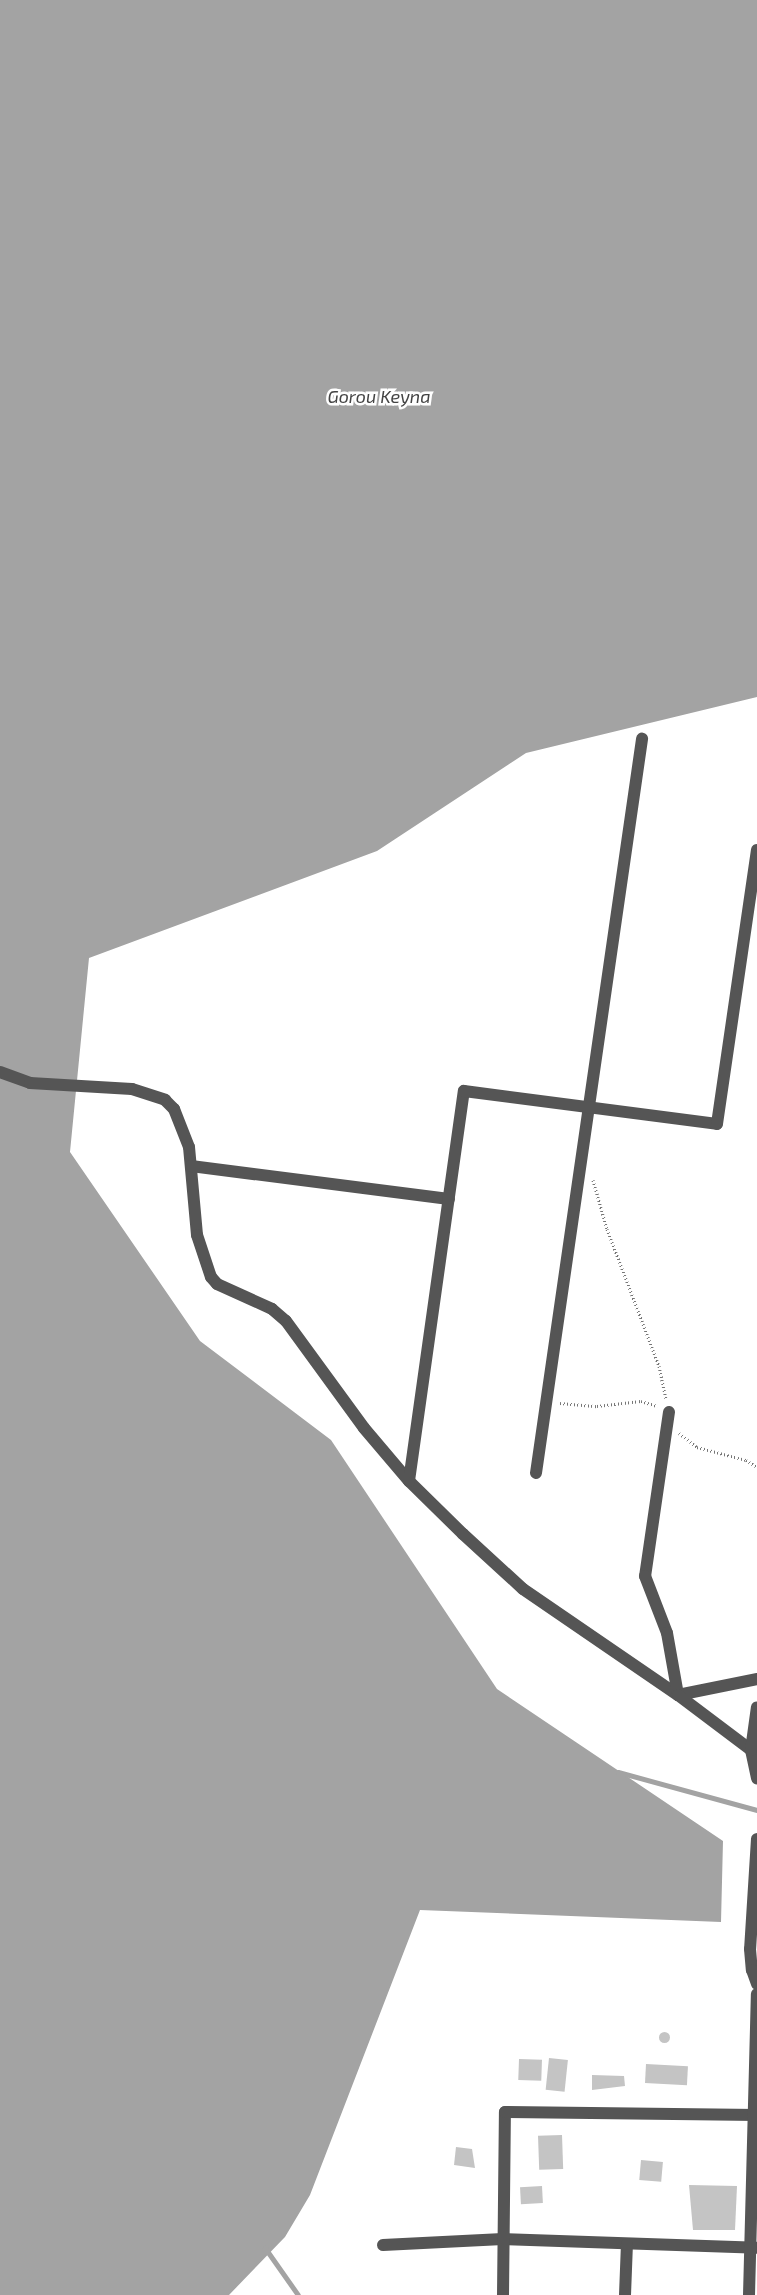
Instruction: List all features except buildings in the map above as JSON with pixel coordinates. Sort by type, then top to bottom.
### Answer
[{"type":"street","points":[[536,1473],[642,739]]},
{"type":"street","points":[[409,1481],[464,1091],[717,1124],[757,850]]},
{"type":"street","points":[[0,1072],[30,1083],[132,1089],[165,1100],[174,1109],[183,1127],[191,1166],[197,1235],[211,1277],[216,1284],[272,1309],[286,1321],[364,1428],[409,1481],[523,1590],[678,1695],[751,1750]]},
{"type":"street","points":[[191,1166],[449,1199]]},
{"type":"street","points":[[669,1412],[645,1576],[668,1633],[678,1695]]},
{"type":"street","points":[[678,1695],[757,1679]]},
{"type":"street","points":[[757,1707],[751,1750],[757,1778]]},
{"type":"street","points":[[757,1839],[750,1949],[752,1970],[757,1984]]},
{"type":"street","points":[[748,2295],[753,2248],[757,1994]]},
{"type":"street","points":[[503,2295],[505,2112],[754,2114]]},
{"type":"street","points":[[383,2245],[504,2239],[753,2248]]},
{"type":"street","points":[[625,2295],[626,2244]]},
{"type":"path","points":[[592,1174],[607,1229],[660,1366],[669,1412]]},
{"type":"water","name":"Gorou Keyna","points":[[0,0],[757,0],[757,697],[526,753],[377,851],[89,958],[70,1152],[200,1341],[331,1440],[497,1689],[723,1841],[721,1922],[420,1910],[310,2195],[285,2237],[229,2295],[0,2295]]},
{"type":"waterway","points":[[618,1772],[757,1810]]},
{"type":"waterway","points":[[265,2248],[298,2295]]}]
